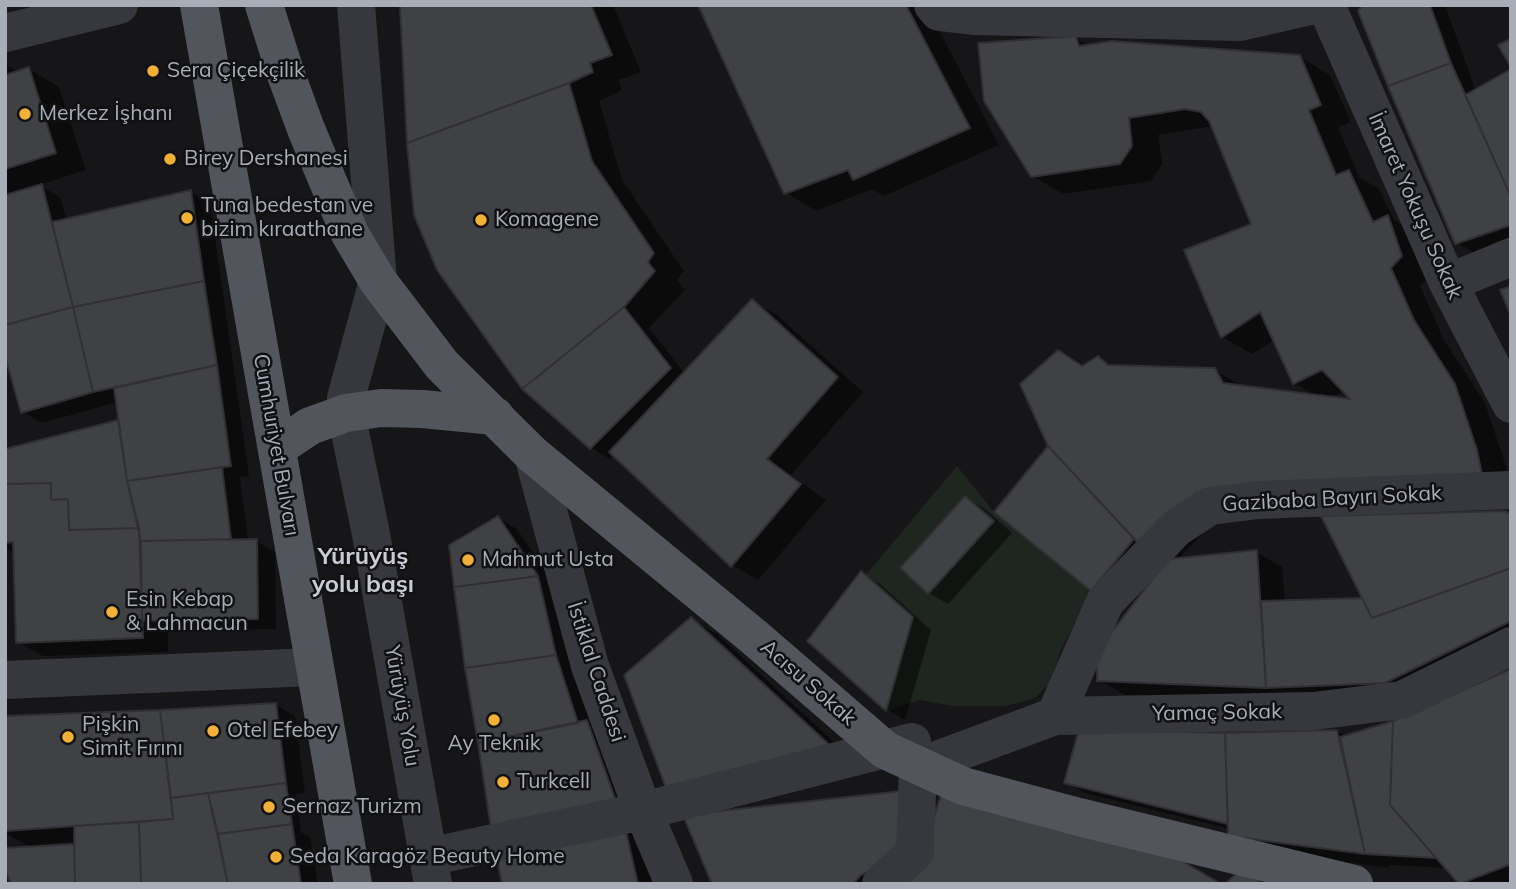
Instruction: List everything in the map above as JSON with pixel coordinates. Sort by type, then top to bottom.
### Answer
[{"type":"main road","name":"Cumhuriyet Bulvarı","points":[[200,5],[353,884]]},
{"type":"main road","name":"Acısu Sokak","points":[[264,5],[285,72],[322,170],[350,234],[377,281],[442,365],[533,455],[754,637],[885,750],[963,786],[1354,884]]},
{"type":"main road","points":[[277,448],[310,426],[346,413],[395,408],[495,416]]},
{"type":"street","points":[[5,33],[119,5]]},
{"type":"street","points":[[346,413],[346,398],[377,281],[356,5]]},
{"type":"street","points":[[933,5],[939,12],[973,16],[1240,22],[1314,5]]},
{"type":"street","name":"İmaret Yokuşu Sokak","points":[[1326,5],[1448,283],[1511,404]]},
{"type":"street","points":[[1448,283],[1511,257]]},
{"type":"street","name":"Yürüyüş Yolu","points":[[346,413],[370,529],[431,870]]},
{"type":"street","name":"İstiklal Caddesi","points":[[533,455],[590,666],[643,811],[674,884]]},
{"type":"street","name":"Gazibaba Bayırı Sokak","points":[[1058,708],[1105,602],[1176,528],[1210,506],[1258,500],[1511,490]]},
{"type":"street","name":"Yamaç Sokak","points":[[918,767],[1058,708],[1314,711],[1402,700],[1511,646]]},
{"type":"street","points":[[5,680],[314,667]]},
{"type":"street","points":[[431,870],[643,811],[1058,708]]},
{"type":"street","points":[[881,884],[915,852],[918,767]]},
{"type":"shaded area","points":[[957,466],[994,512],[1091,591],[1060,652],[1051,682],[1035,698],[1006,706],[953,706],[920,700],[886,711],[866,575]]},
{"type":"building","points":[[400,5],[591,5],[612,55],[590,63],[593,72],[569,83],[407,143]]},
{"type":"building","points":[[698,5],[906,5],[970,128],[853,180],[848,170],[784,194]]},
{"type":"building","points":[[1362,5],[1430,5],[1451,63],[1388,86],[1358,11]]},
{"type":"building","points":[[1076,36],[1079,46],[1112,41],[1300,55],[1321,105],[1309,110],[1336,175],[1349,170],[1373,222],[1388,215],[1402,256],[1391,268],[1414,320],[1455,384],[1477,450],[1484,484],[1197,492],[1142,547],[1048,446],[1020,384],[1058,350],[1082,366],[1098,356],[1108,365],[1215,368],[1223,383],[1350,399],[1322,370],[1293,384],[1260,312],[1221,338],[1184,250],[1251,224],[1209,121],[1201,112],[1185,109],[1129,118],[1132,146],[1120,164],[1031,177],[984,101],[978,43]]},
{"type":"building","points":[[1511,39],[1511,67],[1498,45]]},
{"type":"building","points":[[1451,63],[1511,197],[1511,225],[1455,244],[1388,86]]},
{"type":"building","name":"Merkez İşhanı","points":[[29,67],[56,153],[5,169],[5,75]]},
{"type":"building","points":[[1511,69],[1511,197],[1465,95]]},
{"type":"building","points":[[569,83],[592,161],[654,253],[648,262],[655,271],[624,307],[522,389],[437,270],[414,215],[407,143]]},
{"type":"building","points":[[42,184],[73,307],[5,325],[5,195]]},
{"type":"building","points":[[191,190],[204,281],[73,307],[52,222]]},
{"type":"building","points":[[204,281],[217,365],[93,392],[73,307]]},
{"type":"building","points":[[1511,286],[1511,316],[1500,290]]},
{"type":"building","points":[[752,299],[838,377],[767,459],[801,484],[731,567],[609,452]]},
{"type":"building","points":[[73,307],[93,392],[21,413],[5,356],[5,325]]},
{"type":"building","points":[[624,307],[671,368],[590,449],[522,389]]},
{"type":"building","points":[[217,365],[231,466],[127,481],[114,388]]},
{"type":"building","points":[[118,420],[127,481],[139,528],[69,530],[68,499],[51,500],[51,483],[5,484],[5,449]]},
{"type":"building","points":[[1048,446],[1134,539],[1091,591],[994,512]]},
{"type":"building","points":[[222,467],[231,539],[141,541],[127,481]]},
{"type":"building","points":[[51,483],[51,500],[68,499],[69,530],[139,528],[143,638],[16,643],[13,542],[5,543],[5,484]]},
{"type":"building","points":[[965,496],[994,521],[928,594],[900,568]]},
{"type":"building","points":[[1504,511],[1511,514],[1511,568],[1372,618],[1321,516]]},
{"type":"building","points":[[498,516],[538,576],[454,587],[449,545]]},
{"type":"building","points":[[257,539],[258,619],[142,621],[141,541]]},
{"type":"building","points":[[1257,550],[1266,688],[1097,681],[1097,651],[1168,559]]},
{"type":"building","points":[[1511,568],[1511,621],[1385,683],[1266,688],[1261,601],[1362,598],[1372,618]]},
{"type":"building","points":[[861,571],[913,617],[886,711],[807,641]]},
{"type":"building","points":[[538,576],[556,655],[465,668],[454,587]]},
{"type":"building","points":[[691,617],[835,750],[667,791],[624,675]]},
{"type":"building","points":[[556,655],[578,723],[478,743],[465,668]]},
{"type":"building","points":[[1511,669],[1511,864],[1459,884],[1390,805],[1393,721]]},
{"type":"building","points":[[276,703],[286,783],[171,798],[160,710]]},
{"type":"building","points":[[160,710],[173,819],[5,831],[5,716]]},
{"type":"building","points":[[587,720],[616,801],[491,828],[478,743]]},
{"type":"building","points":[[1393,721],[1390,805],[1436,858],[1365,854],[1340,737]]},
{"type":"building","points":[[1079,729],[1225,733],[1228,824],[1064,783]]},
{"type":"building","points":[[1337,730],[1365,854],[1228,836],[1225,733]]},
{"type":"building","points":[[286,783],[292,824],[218,834],[208,793]]},
{"type":"building","points":[[902,791],[903,851],[860,876],[853,884],[712,884],[683,815]]},
{"type":"building","points":[[942,792],[1157,846],[1221,884],[904,884],[916,873]]},
{"type":"building","points":[[208,793],[228,884],[141,884],[139,822],[173,819],[171,798]]},
{"type":"building","points":[[139,822],[141,884],[75,884],[74,826]]},
{"type":"building","points":[[292,824],[301,884],[228,884],[218,834]]},
{"type":"building","points":[[625,827],[638,884],[502,884],[496,854]]},
{"type":"building","points":[[74,844],[75,884],[11,884],[5,870],[5,848]]},
{"type":"building","points":[[1240,870],[1264,884],[1225,884]]},
{"type":"place","name":"Sera Çiçekçilik","points":[[153,71]]},
{"type":"place","name":"Merkez İşhanı","points":[[25,114]]},
{"type":"place","name":"Birey Dershanesi","points":[[170,159]]},
{"type":"place","name":"Tuna bedestan ve bizim kıraathane","points":[[187,218]]},
{"type":"place","name":"Komagene","points":[[481,220]]},
{"type":"place","name":"Mahmut Usta","points":[[468,560]]},
{"type":"place","name":"Esin Kebap & Lahmacun","points":[[112,612]]},
{"type":"place","name":"Ay Teknik","points":[[494,720]]},
{"type":"place","name":"Otel Efebey","points":[[213,731]]},
{"type":"place","name":"Pişkin Simit Fırını","points":[[68,737]]},
{"type":"place","name":"Turkcell","points":[[503,782]]},
{"type":"place","name":"Sernaz Turizm","points":[[269,807]]},
{"type":"place","name":"Seda Karagöz Beauty Home","points":[[276,857]]},
{"type":"district","name":"Yürüyüş yolu başı","points":[[363,571]]}]
